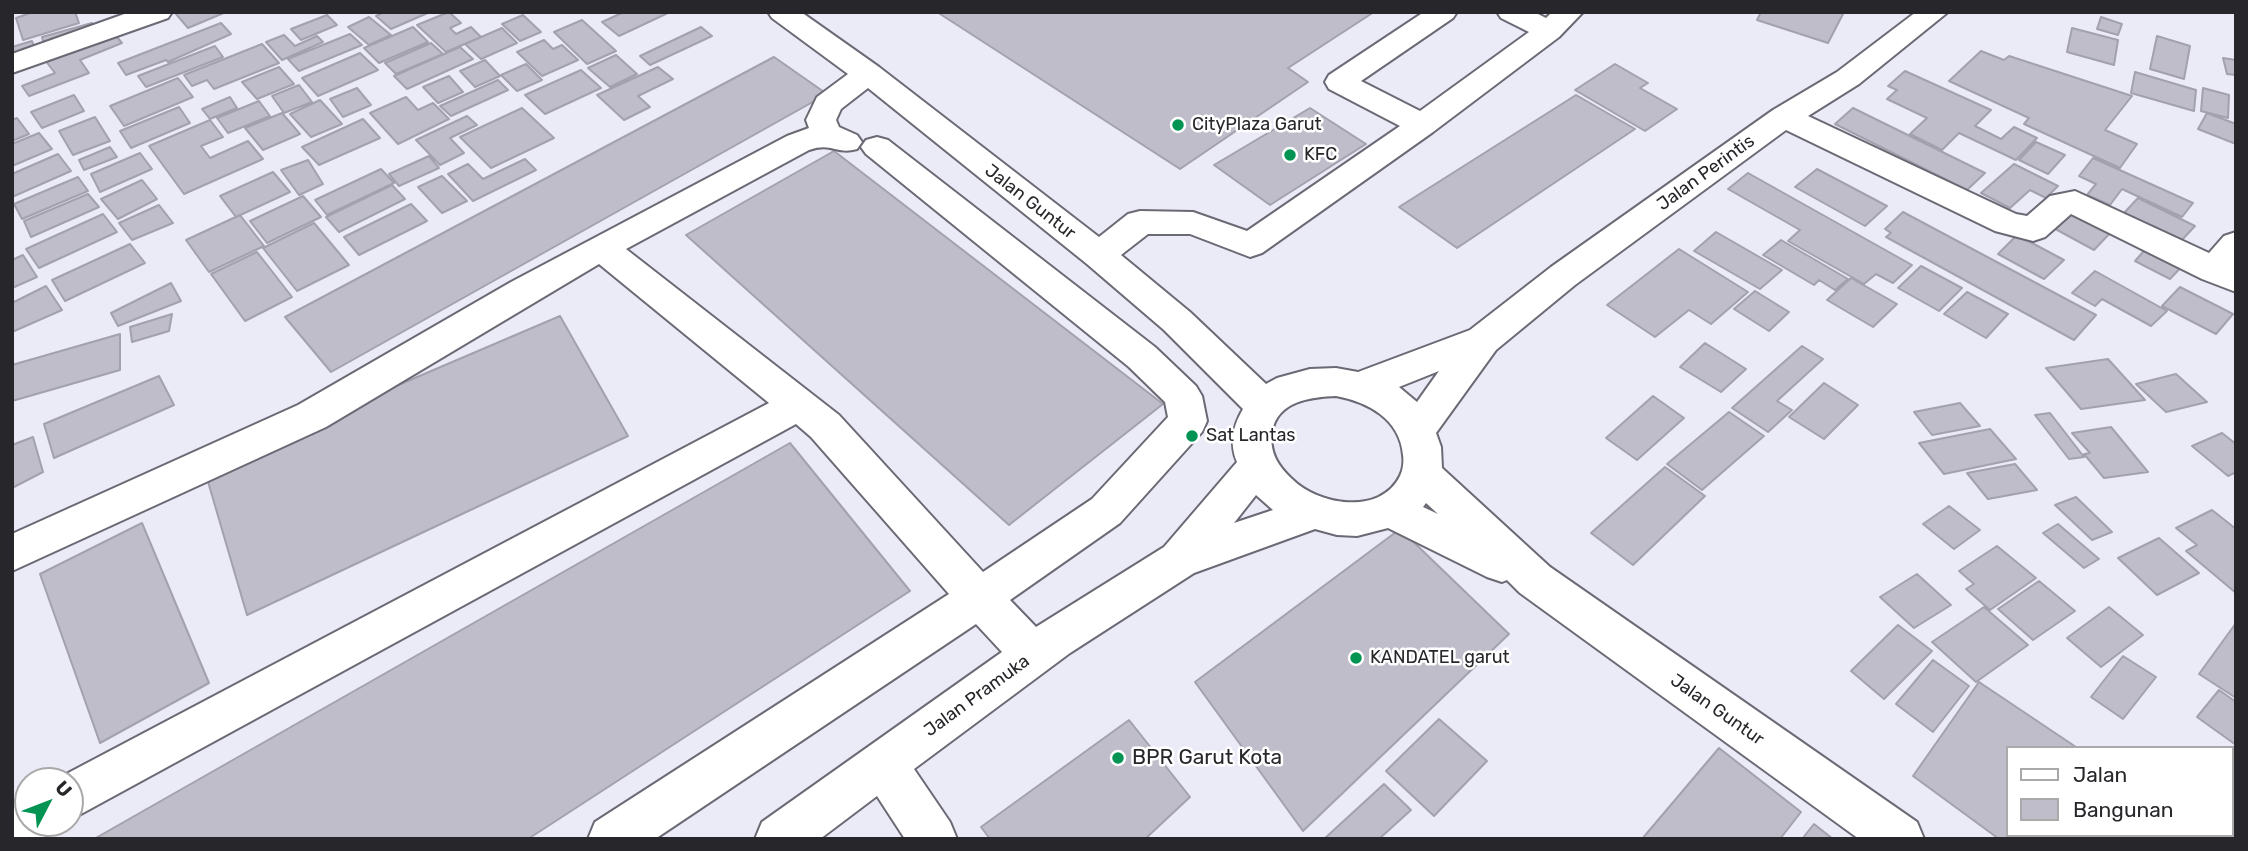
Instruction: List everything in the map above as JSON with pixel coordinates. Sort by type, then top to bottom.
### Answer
[{"type":"street","points":[[12,64],[158,12]]},
{"type":"street","name":"Jalan Guntur","points":[[782,12],[868,73],[1098,255],[1177,321],[1265,407]]},
{"type":"street","points":[[1422,125],[1340,82],[1443,12]]},
{"type":"street","points":[[1511,12],[1559,21]]},
{"type":"street","name":"Jalan Perintis","points":[[1417,430],[1483,340],[1563,276],[1784,117],[1848,78],[1934,12]]},
{"type":"street","points":[[1098,255],[1140,222],[1193,223],[1250,245],[1422,125],[1559,21]]},
{"type":"street","points":[[826,133],[821,120],[828,104],[868,73]]},
{"type":"street","points":[[1784,117],[2007,223],[2033,229],[2062,204],[2075,202],[2225,275],[2236,244]]},
{"type":"street","points":[[12,553],[312,416],[523,291],[798,143],[826,133],[852,144],[877,147],[932,126]]},
{"type":"street","points":[[612,839],[979,598],[1106,510],[1188,421],[1182,396],[1142,357],[877,147]]},
{"type":"street","points":[[601,248],[825,426],[979,598],[1034,655]]},
{"type":"street","name":"Jalan Perintis","points":[[1361,386],[1483,340]]},
{"type":"street","points":[[1336,382],[1361,386],[1394,403],[1417,430],[1424,452],[1422,474],[1410,494],[1389,510],[1365,517],[1339,519],[1312,513],[1278,494],[1256,467],[1251,447],[1253,427],[1265,407],[1285,391],[1311,383],[1336,382]]},
{"type":"street","points":[[84,789],[798,405]]},
{"type":"street","name":"Jalan Pramuka","points":[[1179,560],[1256,467]]},
{"type":"street","name":"Jalan Guntur","points":[[1422,474],[1535,580],[1900,839]]},
{"type":"street","name":"Jalan Guntur","points":[[1389,510],[1535,580]]},
{"type":"street","name":"Jalan Pramuka","points":[[779,839],[1034,655],[1179,560],[1312,513]]},
{"type":"street","points":[[883,764],[933,839]]},
{"type":"building","points":[[33,12],[75,12],[79,23],[23,40],[16,18]]},
{"type":"building","points":[[226,12],[188,28],[176,14]]},
{"type":"building","points":[[384,12],[430,12],[391,29],[376,16]]},
{"type":"building","points":[[449,12],[461,23],[450,28],[456,34],[471,27],[481,37],[446,52],[417,25]]},
{"type":"building","points":[[624,12],[670,12],[619,36],[602,22]]},
{"type":"building","name":"CityPlaza Garut","points":[[937,12],[1374,12],[1288,68],[1308,82],[1180,169]]},
{"type":"building","points":[[1761,12],[1844,12],[1828,43],[1757,20]]},
{"type":"building","points":[[327,15],[337,25],[301,40],[291,29]]},
{"type":"building","points":[[523,15],[541,32],[520,41],[502,24]]},
{"type":"building","points":[[369,17],[391,35],[369,45],[348,27]]},
{"type":"building","points":[[2101,17],[2122,24],[2118,35],[2097,29]]},
{"type":"building","points":[[582,20],[616,51],[587,64],[554,32]]},
{"type":"building","points":[[92,23],[95,32],[45,48],[42,37]]},
{"type":"building","points":[[221,23],[231,34],[168,62],[166,60],[126,75],[118,63]]},
{"type":"building","points":[[413,27],[428,42],[379,63],[364,48]]},
{"type":"building","points":[[701,27],[712,36],[650,65],[640,56]]},
{"type":"building","points":[[502,28],[517,43],[481,59],[465,44]]},
{"type":"building","points":[[2072,28],[2118,40],[2114,65],[2067,52]]},
{"type":"building","points":[[111,30],[122,43],[80,60],[89,73],[29,96],[22,86],[55,73],[41,55],[68,45],[73,52]]},
{"type":"building","points":[[350,34],[362,45],[299,71],[288,59]]},
{"type":"building","points":[[284,35],[295,46],[317,36],[323,42],[282,60],[266,42]]},
{"type":"building","points":[[2157,36],[2190,46],[2184,79],[2150,69]]},
{"type":"building","points":[[544,40],[553,49],[562,45],[578,60],[542,76],[517,52]]},
{"type":"building","points":[[32,41],[36,52],[12,60],[12,47]]},
{"type":"building","points":[[431,43],[443,54],[396,74],[385,63]]},
{"type":"building","points":[[262,44],[279,63],[214,89],[207,80],[192,86],[184,75]]},
{"type":"building","points":[[215,46],[223,57],[146,87],[138,76]]},
{"type":"building","points":[[460,47],[473,59],[407,89],[394,76]]},
{"type":"building","points":[[1981,51],[2004,60],[2009,56],[2132,96],[2105,130],[2137,144],[2120,168],[2024,124],[2029,118],[1949,81]]},
{"type":"building","points":[[360,53],[378,70],[318,96],[302,78]]},
{"type":"building","points":[[616,55],[637,74],[610,87],[588,68]]},
{"type":"building","points":[[774,57],[827,94],[331,372],[285,317]]},
{"type":"building","points":[[2223,58],[2236,60],[2236,75],[2227,74]]},
{"type":"building","points":[[485,60],[500,76],[475,87],[460,71]]},
{"type":"building","points":[[526,64],[542,80],[517,91],[501,75]]},
{"type":"building","points":[[1615,64],[1648,83],[1640,88],[1677,109],[1645,131],[1575,90]]},
{"type":"building","points":[[279,67],[294,84],[257,99],[242,82]]},
{"type":"building","points":[[658,67],[673,79],[638,96],[650,107],[624,120],[597,95]]},
{"type":"building","points":[[581,70],[601,88],[545,114],[525,95]]},
{"type":"building","points":[[1905,71],[1991,110],[1975,126],[2001,139],[2014,127],[2037,138],[2016,160],[1959,133],[1942,150],[1910,134],[1927,118],[1887,99],[1897,90],[1888,86]]},
{"type":"building","points":[[2135,72],[2196,90],[2194,111],[2131,93]]},
{"type":"building","points":[[449,76],[463,92],[438,103],[423,87]]},
{"type":"building","points":[[178,78],[193,97],[124,126],[110,106]]},
{"type":"building","points":[[498,80],[508,90],[451,116],[440,106]]},
{"type":"building","points":[[299,85],[312,102],[284,113],[272,96]]},
{"type":"building","points":[[357,88],[371,105],[343,117],[330,99]]},
{"type":"building","points":[[2203,88],[2229,95],[2228,118],[2201,111]]},
{"type":"building","points":[[74,95],[84,111],[42,128],[31,112]]},
{"type":"building","points":[[1576,95],[1635,129],[1457,248],[1399,207]]},
{"type":"building","points":[[230,97],[237,108],[210,119],[202,109]]},
{"type":"building","points":[[406,97],[418,110],[433,103],[449,119],[398,144],[370,113]]},
{"type":"building","points":[[320,100],[342,124],[311,137],[290,114]]},
{"type":"building","points":[[259,101],[270,116],[228,133],[217,118]]},
{"type":"building","points":[[179,107],[190,123],[131,148],[120,131]]},
{"type":"building","points":[[522,108],[554,138],[491,168],[460,137]]},
{"type":"building","name":"KFC","points":[[1310,108],[1366,144],[1270,205],[1214,165]]},
{"type":"building","points":[[1853,108],[1985,173],[1967,190],[1835,124]]},
{"type":"building","points":[[282,113],[300,134],[263,150],[245,128]]},
{"type":"building","points":[[2207,113],[2236,124],[2236,144],[2198,129]]},
{"type":"building","points":[[467,116],[477,125],[450,138],[464,153],[440,165],[416,140]]},
{"type":"building","points":[[95,117],[110,141],[73,155],[59,131]]},
{"type":"building","points":[[17,118],[29,134],[12,141],[12,120]]},
{"type":"building","points":[[363,119],[380,138],[319,165],[302,147]]},
{"type":"building","points":[[210,120],[223,137],[201,146],[210,158],[248,141],[263,159],[184,194],[149,146]]},
{"type":"building","points":[[39,133],[52,149],[12,166],[12,144]]},
{"type":"building","points":[[2036,142],[2065,155],[2048,174],[2019,160]]},
{"type":"building","points":[[110,147],[117,157],[84,170],[79,160]]},
{"type":"building","points":[[834,151],[1163,404],[1009,525],[686,235]]},
{"type":"building","points":[[140,153],[152,169],[100,192],[91,174]]},
{"type":"building","points":[[58,154],[71,171],[12,197],[12,174]]},
{"type":"building","points":[[429,156],[439,168],[399,186],[389,174]]},
{"type":"building","points":[[2093,158],[2193,203],[2182,217],[2122,189],[2110,205],[2087,195],[2096,184],[2079,176]]},
{"type":"building","points":[[525,159],[536,170],[473,201],[448,174],[468,164],[483,179]]},
{"type":"building","points":[[308,160],[323,184],[299,195],[281,170]]},
{"type":"building","points":[[2014,164],[2058,186],[2046,198],[2030,190],[2010,208],[1981,193]]},
{"type":"building","points":[[381,169],[394,183],[327,215],[315,200]]},
{"type":"building","points":[[1817,169],[1887,206],[1865,226],[1795,187]]},
{"type":"building","points":[[273,172],[290,192],[236,217],[220,196]]},
{"type":"building","points":[[1748,173],[1912,265],[1893,283],[1876,274],[1864,284],[1788,241],[1800,230],[1728,189]]},
{"type":"building","points":[[442,176],[467,201],[442,213],[418,187]]},
{"type":"building","points":[[78,177],[88,191],[22,219],[14,204]]},
{"type":"building","points":[[142,180],[157,199],[118,219],[101,199]]},
{"type":"building","points":[[392,185],[405,199],[339,232],[326,217]]},
{"type":"building","points":[[88,194],[99,207],[31,237],[24,221]]},
{"type":"building","points":[[303,196],[321,217],[267,243],[250,221]]},
{"type":"building","points":[[2138,198],[2195,226],[2181,241],[2124,213]]},
{"type":"building","points":[[411,204],[427,221],[359,255],[344,237]]},
{"type":"building","points":[[159,205],[173,223],[132,240],[119,223]]},
{"type":"building","points":[[2067,208],[2112,231],[2094,250],[2048,225]]},
{"type":"building","points":[[1903,212],[2096,315],[2074,340],[1886,237],[1891,233],[1885,229]]},
{"type":"building","points":[[103,214],[117,232],[39,268],[26,249]]},
{"type":"building","points":[[240,215],[264,246],[209,272],[186,240]]},
{"type":"building","points":[[314,223],[349,265],[297,291],[263,248]]},
{"type":"building","points":[[1716,232],[1782,270],[1760,289],[1694,251]]},
{"type":"building","points":[[2017,235],[2064,260],[2044,279],[1998,254]]},
{"type":"building","points":[[1781,240],[1848,279],[1835,290],[1819,280],[1814,285],[1763,255]]},
{"type":"building","points":[[2151,243],[2187,261],[2170,279],[2135,261]]},
{"type":"building","points":[[130,244],[145,263],[65,301],[52,280]]},
{"type":"building","points":[[1679,249],[1748,292],[1711,324],[1689,310],[1655,337],[1607,305]]},
{"type":"building","points":[[257,252],[292,297],[245,321],[211,274]]},
{"type":"building","points":[[23,255],[37,277],[12,288],[12,260]]},
{"type":"building","points":[[1921,266],[1962,288],[1939,311],[1898,288]]},
{"type":"building","points":[[2095,271],[2167,311],[2151,326],[2102,299],[2095,306],[2072,293]]},
{"type":"building","points":[[1851,278],[1897,304],[1873,327],[1827,300]]},
{"type":"building","points":[[171,283],[181,301],[118,326],[111,313]]},
{"type":"building","points":[[46,286],[62,310],[12,332],[12,303]]},
{"type":"building","points":[[2180,287],[2233,314],[2216,334],[2162,306]]},
{"type":"building","points":[[1755,291],[1789,312],[1769,331],[1734,309]]},
{"type":"building","points":[[1967,292],[2008,314],[1986,338],[1944,314]]},
{"type":"building","points":[[172,314],[169,331],[132,342],[130,327]]},
{"type":"building","points":[[560,316],[628,436],[247,615],[204,468]]},
{"type":"building","points":[[120,334],[120,370],[12,401],[12,365]]},
{"type":"building","points":[[1705,343],[1746,369],[1721,392],[1680,367]]},
{"type":"building","points":[[1802,346],[1823,359],[1777,401],[1792,410],[1768,432],[1732,408]]},
{"type":"building","points":[[2108,359],[2145,400],[2081,409],[2046,368]]},
{"type":"building","points":[[2176,374],[2207,402],[2166,412],[2136,384]]},
{"type":"building","points":[[159,376],[174,405],[54,458],[44,424]]},
{"type":"building","points":[[1824,383],[1858,405],[1824,439],[1789,417]]},
{"type":"building","points":[[1653,396],[1684,418],[1637,460],[1606,438]]},
{"type":"building","points":[[1960,403],[1980,426],[1932,435],[1914,412]]},
{"type":"building","points":[[1729,412],[1764,436],[1702,490],[1667,464]]},
{"type":"building","points":[[2050,413],[2084,457],[2069,459],[2035,415]]},
{"type":"building","points":[[2111,427],[2148,472],[2104,478],[2084,454],[2090,453],[2072,433]]},
{"type":"building","points":[[1990,429],[2016,459],[1944,474],[1919,443]]},
{"type":"building","points":[[2222,433],[2236,444],[2236,472],[2228,476],[2192,446]]},
{"type":"building","points":[[33,437],[43,472],[12,488],[12,445]]},
{"type":"building","points":[[790,443],[910,591],[528,839],[94,839]]},
{"type":"building","points":[[2015,464],[2037,490],[1988,499],[1967,473]]},
{"type":"building","points":[[1665,467],[1705,496],[1633,565],[1591,533]]},
{"type":"building","points":[[2076,497],[2112,532],[2092,540],[2055,505]]},
{"type":"building","points":[[1949,506],[1980,530],[1954,549],[1923,524]]},
{"type":"building","points":[[2212,510],[2236,529],[2236,593],[2186,551],[2197,545],[2176,528]]},
{"type":"building","points":[[142,523],[209,683],[100,743],[40,574]]},
{"type":"building","points":[[2058,524],[2099,559],[2084,568],[2043,533]]},
{"type":"building","name":"KANDATEL garut","points":[[1400,529],[1509,634],[1303,831],[1195,682]]},
{"type":"building","points":[[2159,538],[2199,573],[2157,595],[2118,558]]},
{"type":"building","points":[[1997,546],[2036,578],[1990,610],[1966,589],[1974,584],[1959,571]]},
{"type":"building","points":[[1917,574],[1951,605],[1914,628],[1880,597]]},
{"type":"building","points":[[2039,581],[2075,611],[2033,640],[1998,609]]},
{"type":"building","points":[[1984,607],[2028,645],[1976,682],[1932,642]]},
{"type":"building","points":[[2109,607],[2143,635],[2101,667],[2067,638]]},
{"type":"building","points":[[2236,623],[2236,698],[2199,674]]},
{"type":"building","points":[[1898,625],[1932,651],[1884,699],[1851,671]]},
{"type":"building","points":[[2123,656],[2156,677],[2123,719],[2091,697]]},
{"type":"building","points":[[1933,660],[1969,686],[1933,732],[1896,704]]},
{"type":"building","points":[[1979,682],[2075,746],[2007,746],[2007,837],[2020,837],[2018,839],[1999,839],[1913,776]]},
{"type":"building","points":[[2219,690],[2236,702],[2236,745],[2197,717]]},
{"type":"building","points":[[1439,719],[1487,761],[1434,816],[1386,771]]},
{"type":"building","name":"BPR Garut Kota","points":[[1129,720],[1190,797],[1145,839],[990,839],[981,827]]},
{"type":"building","points":[[1719,748],[1801,812],[1780,839],[1642,839]]},
{"type":"building","points":[[1384,784],[1411,810],[1379,839],[1324,839]]},
{"type":"building","points":[[1814,824],[1833,839],[1802,839]]},
{"type":"building","points":[[2234,826],[2236,827],[2236,839],[2076,839],[2234,837]]},
{"type":"place","name":"CityPlaza Garut","points":[[1178,125]]},
{"type":"place","name":"KFC","points":[[1290,155]]},
{"type":"place","name":"Sat Lantas","points":[[1192,436]]},
{"type":"place","name":"KANDATEL garut","points":[[1356,658]]},
{"type":"place","name":"BPR Garut Kota","points":[[1118,758]]}]
